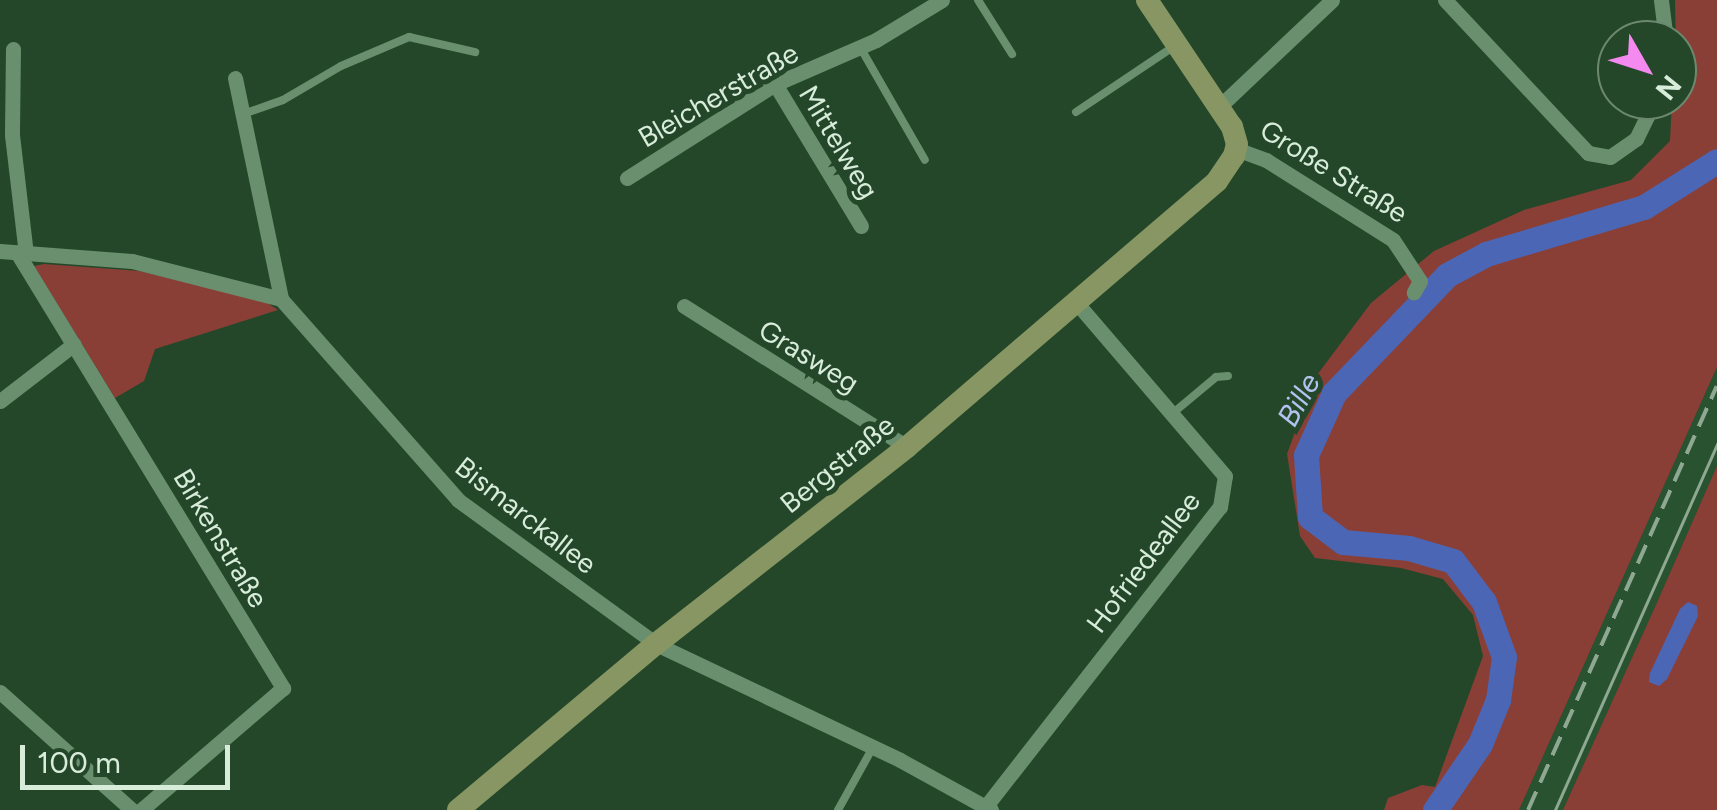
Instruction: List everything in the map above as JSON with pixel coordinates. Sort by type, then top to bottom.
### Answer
[{"type":"street","name":"Bleicherstraße","points":[[627,178],[775,84],[860,48],[942,0]]},
{"type":"street","name":"Große Straße","points":[[1147,0],[1220,106],[1232,127],[1236,149],[1266,160],[1394,240],[1420,281],[1414,292]]},
{"type":"street","points":[[1220,106],[1332,0]]},
{"type":"street","points":[[1444,0],[1588,153],[1610,157],[1636,138],[1645,120]]},
{"type":"street","points":[[13,49],[12,134],[22,255]]},
{"type":"street","name":"Bismarckallee","points":[[236,78],[281,299],[458,500],[656,644],[873,747],[988,808]]},
{"type":"street","name":"Mittelweg","points":[[775,84],[861,226]]},
{"type":"street","name":"Bergstraße","points":[[458,810],[656,644],[907,447],[1217,181],[1236,149]]},
{"type":"street","points":[[0,251],[132,261],[281,299]]},
{"type":"street","name":"Birkenstraße","points":[[22,255],[284,688],[141,810]]},
{"type":"street","name":"Hofriedeallee","points":[[988,808],[1220,507],[1225,476],[1076,302]]},
{"type":"street","name":"Grasweg","points":[[684,306],[907,447]]},
{"type":"street","points":[[0,401],[74,344]]},
{"type":"street","points":[[0,692],[132,810]]},
{"type":"lane","points":[[978,0],[1012,54]]},
{"type":"lane","points":[[243,114],[282,100],[341,66],[408,38],[474,52]]},
{"type":"lane","points":[[1076,112],[1177,45]]},
{"type":"lane","points":[[860,48],[925,160]]},
{"type":"lane","points":[[1173,413],[1216,376],[1228,376]]},
{"type":"lane","points":[[838,810],[873,747]]},
{"type":"shaded area","points":[[1675,0],[1717,0],[1717,367],[1519,810],[1384,810],[1388,798],[1422,785],[1435,787],[1483,656],[1473,615],[1443,579],[1401,568],[1315,558],[1300,536],[1287,454],[1314,379],[1371,303],[1434,251],[1524,210],[1631,180],[1670,141],[1671,120],[1697,120],[1697,20],[1675,20]]},
{"type":"shaded area","points":[[34,266],[140,271],[266,302],[278,310],[155,349],[144,381],[115,398]]},
{"type":"shaded area","points":[[1717,367],[1717,466],[1655,607],[1563,810],[1519,810]]},
{"type":"shaded area","points":[[1717,466],[1717,810],[1563,810],[1655,607]]},
{"type":"water","points":[[1688,602],[1697,606],[1698,616],[1667,679],[1659,686],[1649,682],[1680,609]]},
{"type":"waterway","name":"Bille","points":[[1435,810],[1480,744],[1498,700],[1504,657],[1484,602],[1453,561],[1409,548],[1343,542],[1310,517],[1306,455],[1334,393],[1447,275],[1486,254],[1644,207],[1717,161]]},
{"type":"tram line","points":[[1555,810],[1717,444]]},
{"type":"railway","points":[[1528,810],[1717,386]]}]
